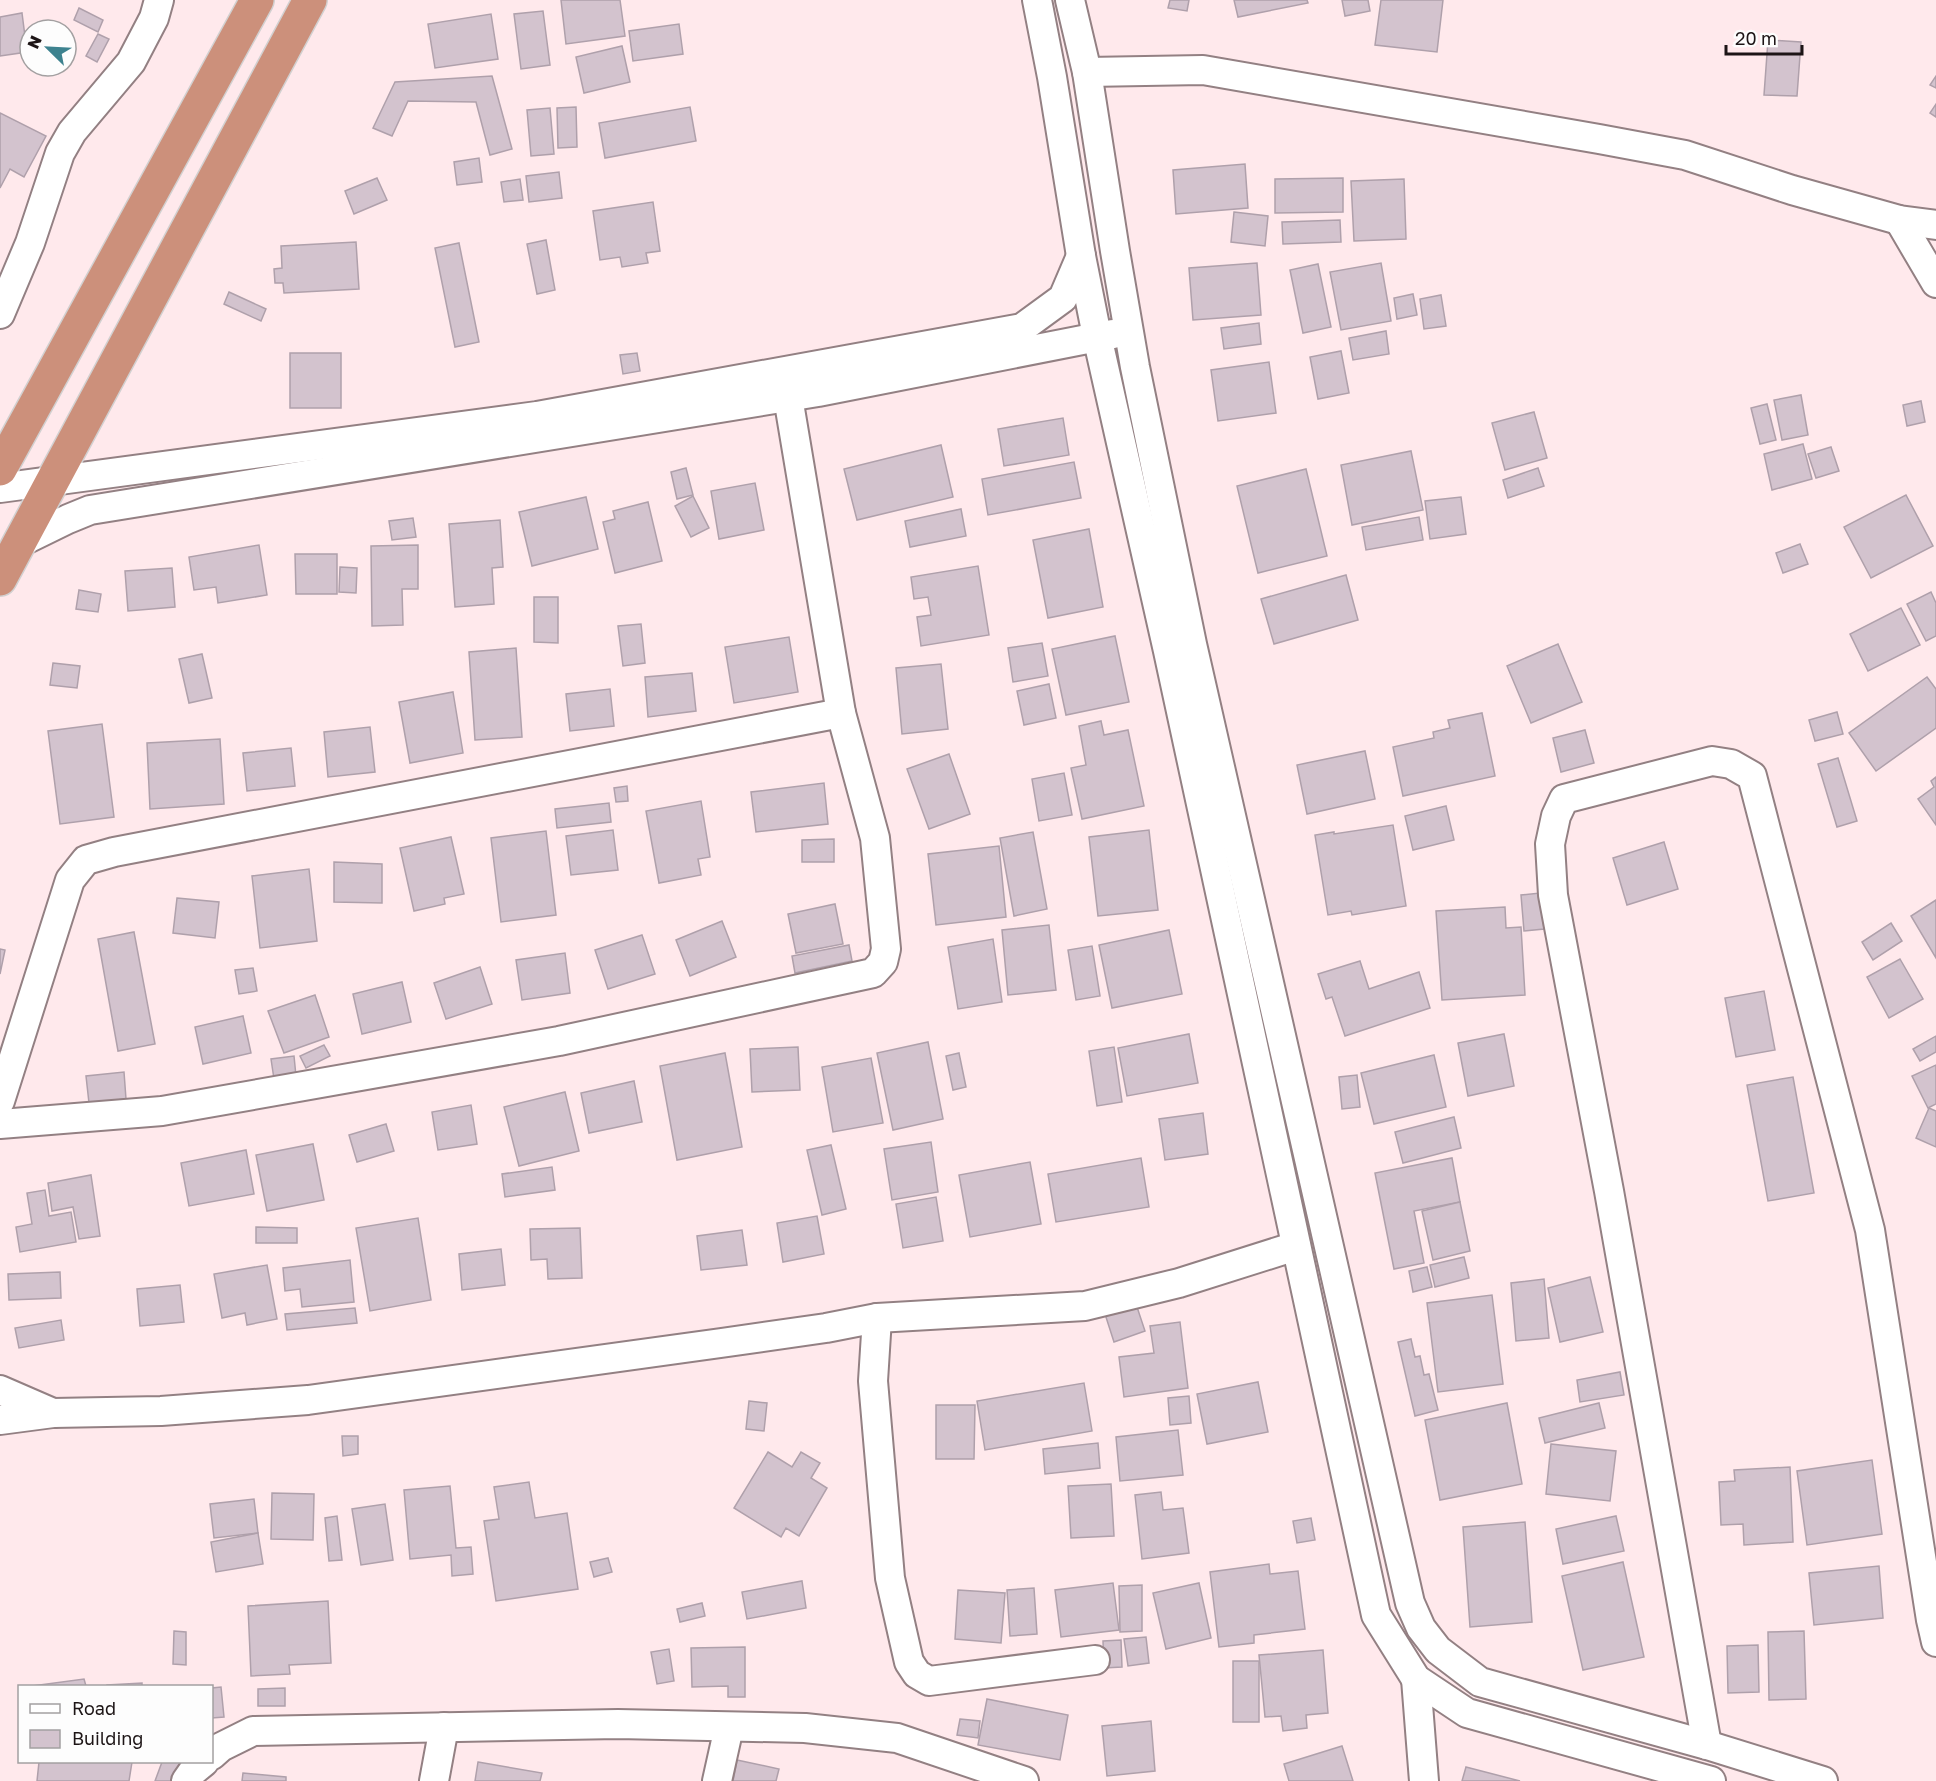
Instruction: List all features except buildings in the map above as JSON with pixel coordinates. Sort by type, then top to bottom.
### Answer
[{"type":"highway","points":[[0,469],[257,0]]},
{"type":"highway","points":[[0,579],[310,0]]},
{"type":"street","points":[[0,314],[30,243],[60,153],[72,132],[131,62],[154,18],[159,0]]},
{"type":"street","points":[[1037,0],[1096,336],[1168,651],[1376,1615],[1416,1679],[1467,1713],[1711,1781]]},
{"type":"street","points":[[1070,0],[1087,72],[1129,332],[1192,644],[1410,1603],[1421,1628],[1438,1650],[1480,1682],[1707,1745],[1823,1781]]},
{"type":"street","points":[[1087,72],[1203,70],[1610,141],[1685,155],[1791,190],[1899,220],[1936,225]]},
{"type":"street","points":[[1899,220],[1936,283]]},
{"type":"street","points":[[0,488],[537,416],[1022,328],[1063,298],[1081,256]]},
{"type":"street","points":[[19,543],[90,510],[818,392],[1096,336],[1129,332]]},
{"type":"street","points":[[0,1124],[174,1109],[559,1041],[873,973],[883,962],[886,950],[875,838],[840,713],[788,397]]},
{"type":"street","points":[[0,1101],[70,880],[86,860],[114,852],[840,713]]},
{"type":"street","points":[[1707,1745],[1609,1191],[1553,895],[1550,844],[1556,816],[1564,799],[1712,761],[1731,764],[1752,776],[1870,1230],[1936,1642]]},
{"type":"street","points":[[0,1420],[53,1413],[161,1411],[308,1400],[826,1328],[877,1318],[1085,1306],[1179,1283],[1296,1246]]},
{"type":"street","points":[[877,1318],[873,1381],[890,1578],[909,1662],[917,1674],[929,1681],[1095,1660]]},
{"type":"street","points":[[0,1390],[53,1413]]},
{"type":"street","points":[[1416,1679],[1424,1781]]},
{"type":"street","points":[[213,1754],[221,1747],[253,1731],[618,1724],[804,1728],[897,1738],[1024,1781]]},
{"type":"street","points":[[717,1781],[729,1726]]},
{"type":"street","points":[[434,1781],[444,1727]]},
{"type":"street","points":[[186,1781],[202,1763]]}]
